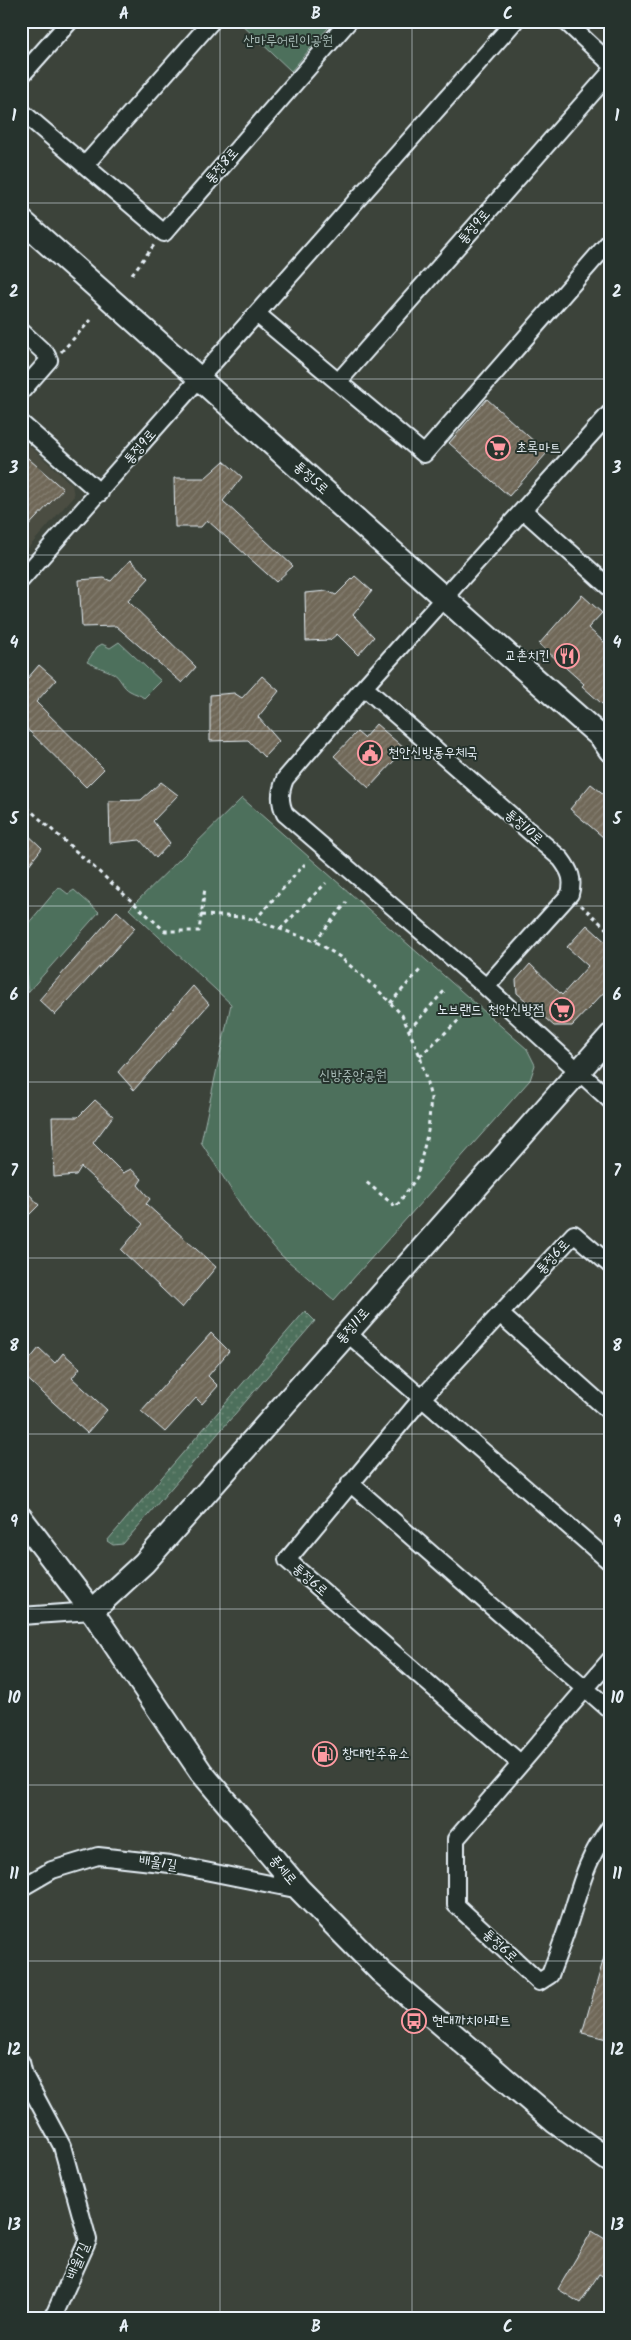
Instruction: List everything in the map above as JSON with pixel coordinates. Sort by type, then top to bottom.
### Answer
[{"type":"street","points":[[21,76],[70,21]]},
{"type":"street","points":[[85,165],[212,21]]},
{"type":"street","name":"통정8로","points":[[164,233],[349,21]]},
{"type":"street","name":"통정9로","points":[[21,580],[100,493],[515,21]]},
{"type":"street","points":[[565,21],[610,63]]},
{"type":"street","name":"통정9로","points":[[338,382],[610,73]]},
{"type":"street","points":[[21,111],[164,233]]},
{"type":"street","name":"통정5로","points":[[21,220],[607,743]]},
{"type":"street","points":[[257,314],[424,454],[610,241]]},
{"type":"street","points":[[21,331],[46,354],[49,360],[21,392]]},
{"type":"street","points":[[610,414],[364,687],[285,778],[280,792],[281,804],[285,814],[486,987],[610,1100]]},
{"type":"street","points":[[21,422],[100,493]]},
{"type":"street","points":[[524,511],[610,588]]},
{"type":"street","name":"통정10로","points":[[364,687],[561,859],[570,871],[572,884],[570,894]]},
{"type":"street","points":[[486,987],[570,894]]},
{"type":"street","name":"통정11로","points":[[92,1611],[144,1563],[610,1036]]},
{"type":"street","name":"통정6로","points":[[520,1763],[287,1560],[422,1398],[574,1234],[610,1266]]},
{"type":"street","points":[[500,1314],[610,1412]]},
{"type":"street","points":[[347,1333],[610,1562]]},
{"type":"street","points":[[350,1483],[610,1710]]},
{"type":"street","name":"풍세로","points":[[21,1518],[92,1611],[201,1772],[300,1890],[381,1972],[555,2122],[610,2161]]},
{"type":"street","points":[[21,1616],[92,1611]]},
{"type":"street","name":"통정6로","points":[[610,1660],[456,1839],[456,1906],[539,1982],[550,1976],[571,1916],[582,1877],[598,1843],[610,1827]]},
{"type":"street","name":"배울1길","points":[[21,1888],[52,1870],[98,1856],[170,1864],[300,1890]]},
{"type":"street","name":"배울1길","points":[[21,2062],[24,2075],[62,2146],[88,2240],[55,2313],[50,2319]]},
{"type":"path","points":[[132,274],[164,233]]},
{"type":"path","points":[[49,360],[59,354],[91,320]]},
{"type":"path","points":[[21,802],[165,930],[199,931],[205,888]]},
{"type":"path","points":[[255,920],[305,864]]},
{"type":"path","points":[[280,929],[326,883]]},
{"type":"path","points":[[570,894],[610,932]]},
{"type":"path","points":[[315,940],[347,902]]},
{"type":"path","points":[[201,915],[245,917],[315,940],[340,957],[402,1015],[420,1056],[430,1098],[428,1131],[416,1177],[396,1207],[365,1181]]},
{"type":"path","points":[[390,1003],[421,969]]},
{"type":"path","points":[[409,1030],[446,989]]},
{"type":"path","points":[[420,1056],[434,1040],[472,1008]]},
{"type":"shaded area","points":[[21,438],[72,485],[74,496],[21,556]]},
{"type":"green space","name":"산마루어린이공원","points":[[238,21],[334,21],[291,71]]},
{"type":"green space","points":[[119,642],[161,681],[144,698],[127,689],[113,673],[87,662],[97,647],[102,644],[110,648]]},
{"type":"green space","name":"신방중앙공원","points":[[242,798],[527,1049],[535,1065],[530,1080],[334,1300],[281,1255],[251,1221],[201,1142],[231,1004],[129,909]]},
{"type":"green space","points":[[59,887],[68,894],[74,890],[99,912],[28,992],[21,932]]},
{"type":"green space","points":[[305,1311],[315,1321],[123,1544],[113,1545],[107,1541]]},
{"type":"building","name":"초록마트","points":[[487,399],[547,453],[509,496],[449,443]]},
{"type":"building","points":[[21,452],[63,489],[21,534]]},
{"type":"building","points":[[224,461],[242,477],[223,501],[293,566],[276,582],[207,520],[201,527],[175,527],[174,478],[205,478]]},
{"type":"building","points":[[130,560],[149,578],[128,601],[196,667],[182,683],[116,626],[82,627],[79,580],[104,578],[111,581]]},
{"type":"building","points":[[355,576],[372,591],[353,615],[374,637],[358,655],[337,634],[330,640],[306,641],[305,593],[327,591],[336,595]]},
{"type":"building","points":[[582,595],[602,613],[588,628],[610,647],[610,711],[582,686],[584,684],[539,644]]},
{"type":"building","points":[[39,665],[56,680],[36,702],[104,769],[86,787],[21,723],[21,686]]},
{"type":"building","points":[[262,676],[279,691],[258,717],[279,741],[264,757],[248,740],[210,741],[210,695],[234,693],[242,698]]},
{"type":"building","name":"천안신방동우체국","points":[[376,724],[405,749],[369,788],[334,756],[357,732],[364,738]]},
{"type":"building","points":[[161,782],[178,795],[153,821],[170,843],[156,858],[140,840],[110,843],[109,801],[141,800]]},
{"type":"building","points":[[591,784],[610,799],[610,843],[570,809]]},
{"type":"building","points":[[21,828],[42,848],[21,875]]},
{"type":"building","points":[[117,911],[135,928],[55,1015],[39,1000]]},
{"type":"building","name":"노브랜드 천안신방점","points":[[587,925],[610,946],[610,986],[572,1026],[554,1026],[517,993],[516,980],[530,964],[562,995],[588,966],[567,947]]},
{"type":"building","points":[[193,986],[209,1004],[134,1090],[118,1072]]},
{"type":"building","points":[[95,1100],[113,1116],[93,1143],[123,1173],[131,1169],[142,1179],[138,1185],[150,1199],[146,1204],[216,1267],[182,1308],[121,1250],[143,1224],[81,1167],[76,1175],[54,1177],[52,1117],[78,1117]]},
{"type":"building","points":[[21,1185],[39,1205],[21,1223]]},
{"type":"building","points":[[211,1333],[229,1351],[208,1376],[218,1386],[202,1404],[196,1398],[165,1432],[141,1411]]},
{"type":"building","points":[[39,1348],[55,1363],[63,1353],[80,1368],[72,1378],[107,1410],[87,1433],[21,1373],[21,1370]]},
{"type":"building","points":[[606,1951],[610,1952],[610,2031],[607,2039],[582,2033]]},
{"type":"building","points":[[592,2231],[610,2242],[610,2280],[599,2274],[580,2303],[558,2289]]},
{"type":"place","name":"초록마트","points":[[498,448]]},
{"type":"place","name":"교촌치킨","points":[[567,656]]},
{"type":"place","name":"천안신방동우체국","points":[[370,753]]},
{"type":"place","name":"노브랜드 천안신방점","points":[[562,1010]]},
{"type":"place","name":"창대한주유소","points":[[325,1754]]},
{"type":"place","name":"현대까치아파트","points":[[414,2021]]}]
